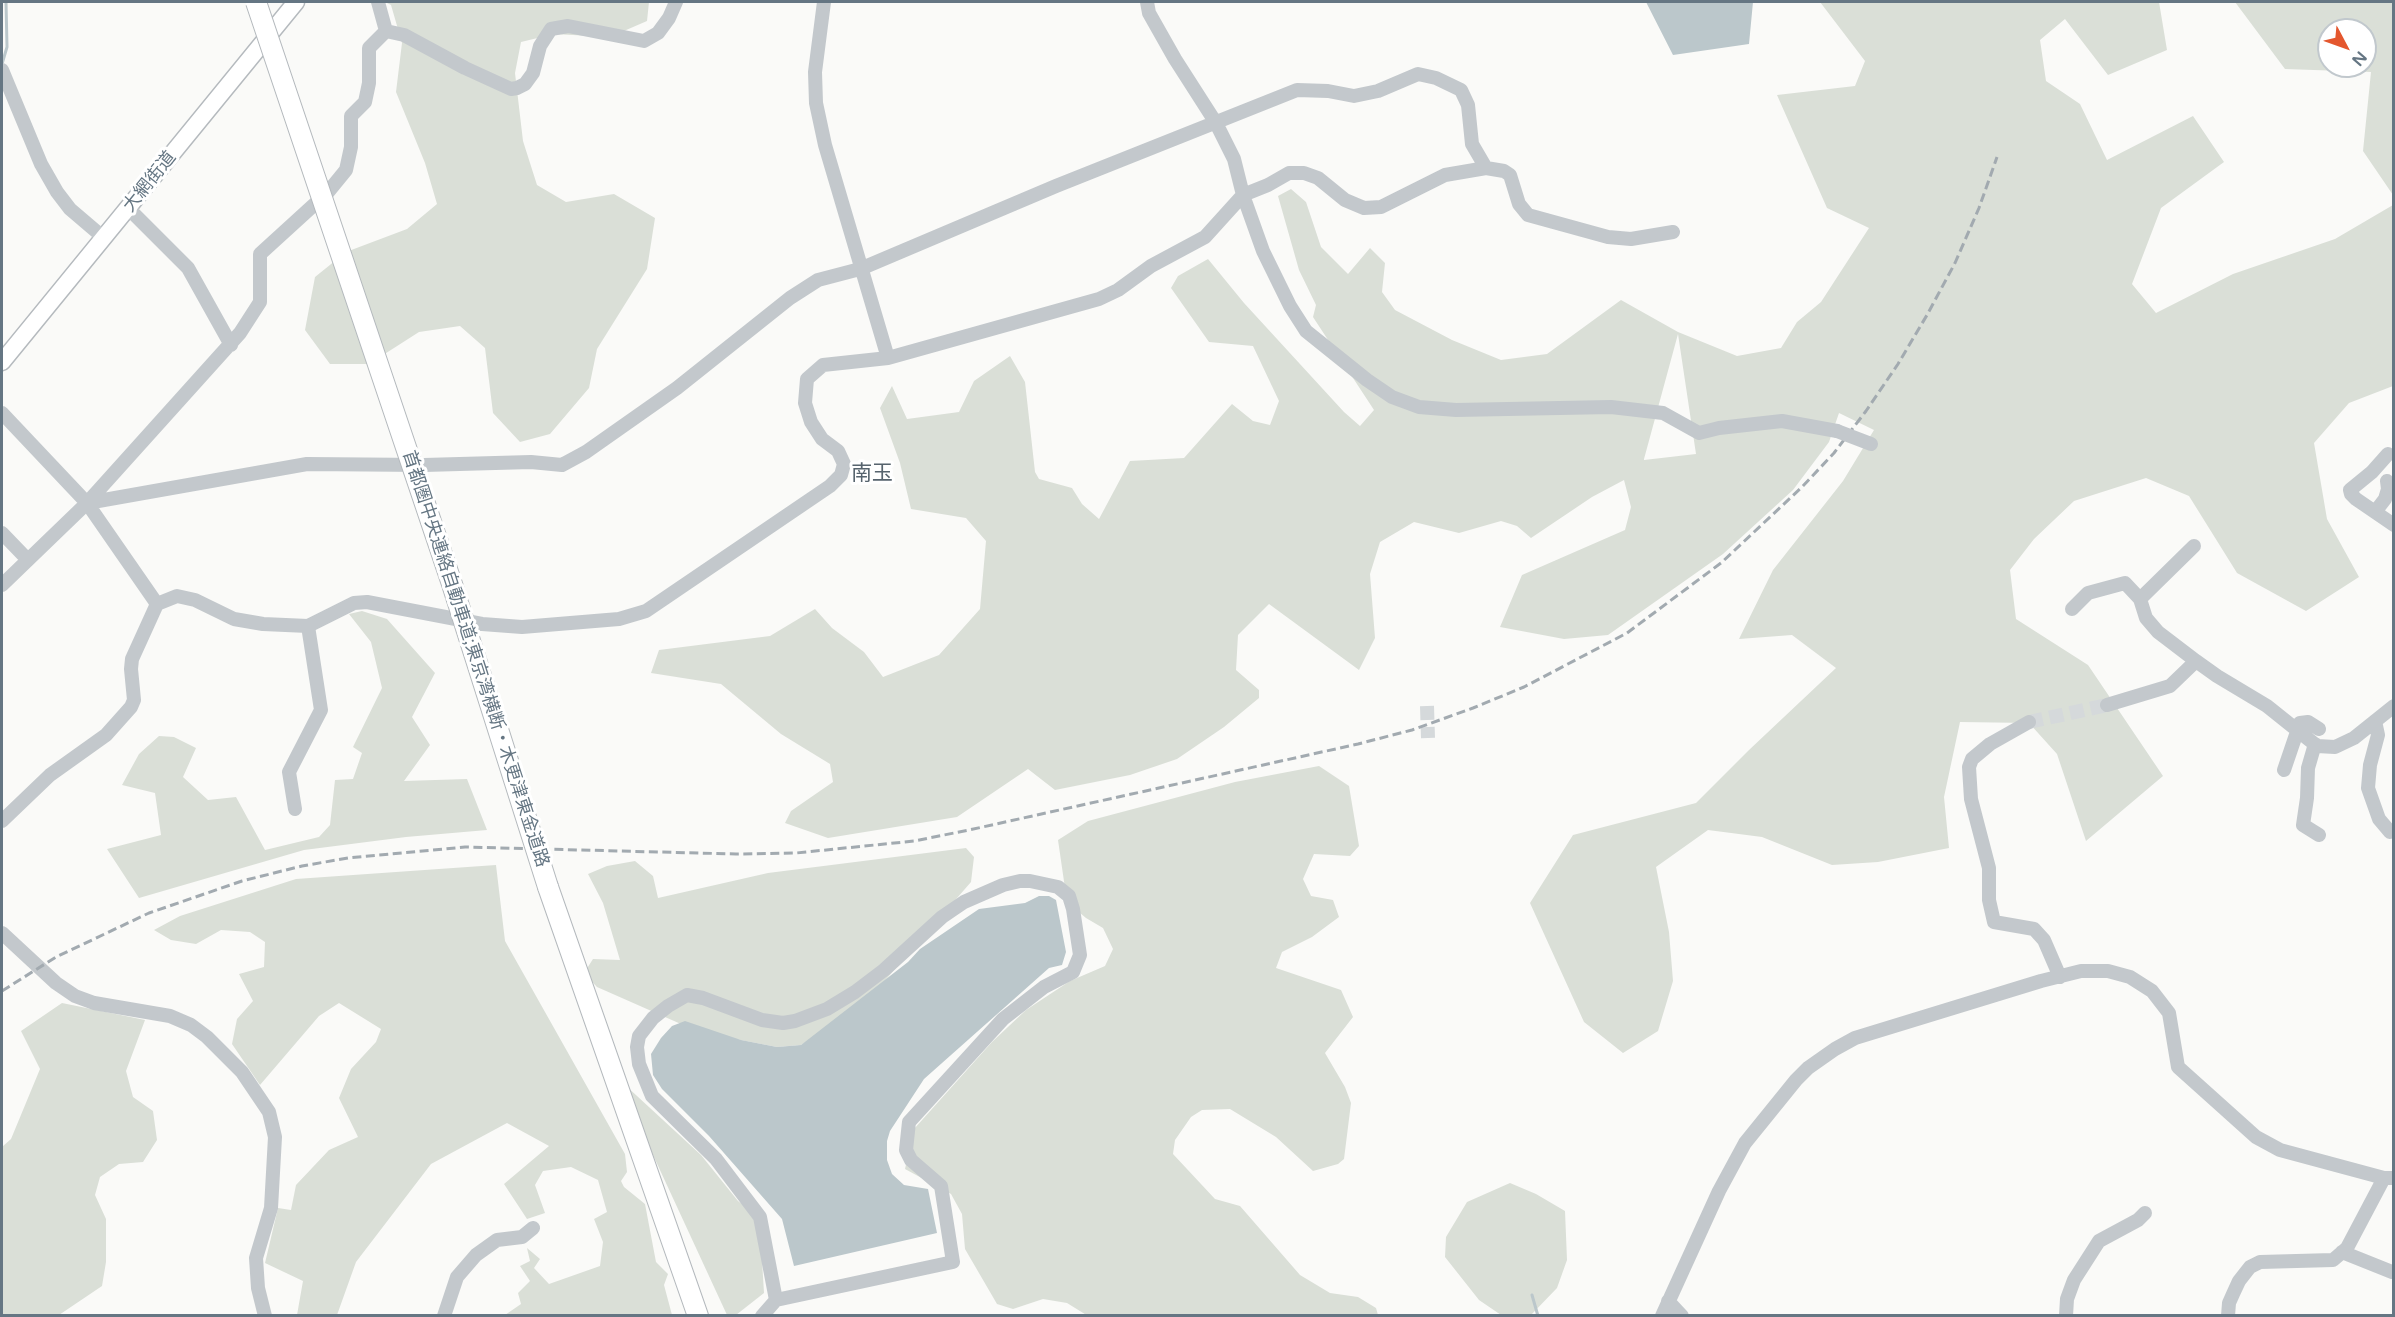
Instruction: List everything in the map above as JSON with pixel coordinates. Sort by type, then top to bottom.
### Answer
[{"type":"highway","name":"首都圏中央連絡自動車道;東京湾横断・木更津東金道路","points":[[256,2],[444,562],[548,887],[698,1316]]},
{"type":"main road","name":"大網街道","points":[[2,362],[296,2]]},
{"type":"street","points":[[378,2],[386,31]]},
{"type":"street","points":[[386,31],[404,35],[465,68],[511,89],[525,84],[533,73],[540,46],[551,29],[568,26],[644,41],[658,33],[669,18],[676,2]]},
{"type":"street","points":[[824,2],[815,72],[816,103],[825,145],[860,269],[888,358]]},
{"type":"street","points":[[1147,2],[1149,13],[1216,123],[1234,159],[1243,195],[1270,269],[1290,306],[1306,331],[1367,380],[1403,402],[1419,407],[1456,410],[1611,407],[1663,413],[1699,433],[1719,428],[1782,421],[1837,431],[1871,444]]},
{"type":"street","points":[[2,585],[87,503],[231,345],[260,302],[260,254],[328,192],[346,170],[351,147],[351,116],[365,102],[369,83],[369,48],[386,31]]},
{"type":"street","points":[[87,503],[307,464],[424,465],[531,462],[562,465],[586,452],[677,388],[790,298],[818,280],[860,269],[1056,186],[1297,90],[1328,91],[1354,96],[1378,91],[1418,74],[1436,78],[1461,90],[1468,105],[1472,144],[1486,168]]},
{"type":"street","points":[[4,76],[41,164],[57,192],[70,209],[104,238]]},
{"type":"street","points":[[2,821],[51,775],[106,735],[131,707],[134,700],[132,659],[157,604],[177,596],[195,600],[234,619],[263,624],[308,626],[354,603],[367,602],[482,624],[522,627],[620,620],[646,611],[830,486],[841,476],[844,464],[838,451],[822,439],[811,422],[805,403],[807,380],[823,365],[888,358],[1099,299],[1118,290],[1151,266],[1205,237],[1243,195],[1289,173],[1304,173],[1318,178],[1345,200],[1364,208],[1381,207],[1445,175],[1486,168],[1504,171],[1510,175],[1518,204],[1528,215],[1608,237],[1631,238],[1673,232]]},
{"type":"street","points":[[128,208],[188,268],[231,345]]},
{"type":"street","points":[[2,413],[87,503],[157,604]]},
{"type":"street","points":[[2388,454],[2350,490],[2351,494],[2394,525]]},
{"type":"street","points":[[2375,512],[2385,499],[2388,489],[2387,481]]},
{"type":"street","points":[[2,533],[28,560]]},
{"type":"street","points":[[2140,599],[2194,546]]},
{"type":"street","points":[[2072,609],[2088,593],[2125,583],[2140,599],[2146,618],[2158,632],[2217,676],[2267,706],[2315,744],[2335,747],[2355,738],[2375,721],[2391,713]]},
{"type":"street","points":[[295,809],[289,772],[321,710],[308,626]]},
{"type":"street","points":[[2107,705],[2170,686],[2196,661]]},
{"type":"street","points":[[2375,721],[2378,735],[2370,765],[2368,788],[2379,819],[2390,832]]},
{"type":"street","points":[[2029,722],[1990,744],[1972,759],[1969,767],[1971,799],[1989,868],[1989,900],[1994,922],[2034,930],[2044,940],[2060,977]]},
{"type":"street","points":[[2284,770],[2296,729],[2300,723],[2308,722],[2319,729]]},
{"type":"street","points":[[2315,744],[2308,768],[2303,825],[2319,835]]},
{"type":"street","points":[[762,1316],[776,1300],[953,1262],[941,1186],[911,1160],[906,1150],[909,1122],[1003,1019],[1044,987],[1073,972],[1080,955],[1073,909],[1068,896],[1058,887],[1030,880],[1020,880],[964,902],[942,917],[884,970],[855,992],[827,1009],[795,1021],[783,1023],[762,1020],[703,998],[687,995],[653,1018],[639,1036],[637,1047],[639,1064],[642,1077],[652,1096],[716,1159],[760,1217],[776,1300]]},
{"type":"street","points":[[2,933],[56,983],[75,996],[94,1003],[170,1016],[191,1025],[207,1037],[242,1072],[269,1112],[275,1137],[271,1209],[256,1258],[258,1288],[265,1316]]},
{"type":"street","points":[[1662,1316],[1719,1191],[1745,1143],[1808,1068],[1835,1048],[1856,1038],[2081,971],[2108,971],[2130,977],[2152,991],[2169,1013],[2178,1067],[2256,1137],[2280,1150],[2389,1178],[2347,1248],[2333,1260],[2260,1262],[2250,1267],[2239,1281],[2233,1294],[2228,1316]]},
{"type":"street","points":[[2066,1316],[2067,1299],[2074,1280],[2099,1240],[2138,1220],[2145,1213]]},
{"type":"street","points":[[444,1316],[458,1276],[476,1255],[497,1240],[522,1237],[533,1228]]},
{"type":"street","points":[[2342,1252],[2392,1272]]},
{"type":"street","points":[[1668,1301],[1682,1316]]},
{"type":"shaded area","points":[[385,2],[649,2],[647,21],[610,37],[554,34],[521,42],[515,73],[523,141],[537,185],[566,202],[614,194],[655,218],[647,269],[597,349],[589,388],[550,434],[520,442],[493,413],[485,348],[460,326],[419,332],[369,364],[330,364],[305,330],[315,277],[346,252],[407,229],[437,204],[425,163],[396,92],[402,43],[391,5]]},
{"type":"shaded area","points":[[1646,2],[1753,2],[1749,44],[1673,55]]},
{"type":"shaded area","points":[[1820,2],[2159,2],[2167,50],[2108,75],[2065,19],[2040,40],[2046,81],[2080,104],[2107,160],[2193,116],[2224,162],[2161,208],[2132,284],[2156,313],[2233,274],[2335,239],[2393,205],[2393,386],[2349,403],[2314,443],[2327,519],[2359,577],[2306,611],[2237,573],[2189,496],[2146,478],[2074,501],[2034,539],[2010,570],[2016,619],[2088,665],[2163,776],[2086,841],[2057,754],[2029,723],[1960,722],[1944,797],[1949,848],[1878,862],[1832,865],[1762,837],[1708,830],[1656,867],[1669,932],[1673,981],[1658,1031],[1623,1053],[1584,1022],[1530,903],[1573,835],[1696,803],[1836,668],[1792,635],[1739,639],[1773,570],[1843,481],[1874,430],[1839,413],[1829,442],[1793,490],[1723,554],[1608,635],[1564,639],[1500,627],[1522,575],[1625,530],[1631,507],[1624,480],[1592,497],[1531,538],[1517,526],[1501,521],[1459,533],[1414,522],[1380,542],[1370,574],[1375,638],[1359,670],[1269,604],[1238,635],[1236,670],[1259,690],[1259,698],[1224,727],[1177,759],[1130,775],[1055,790],[1028,769],[957,817],[828,838],[785,823],[791,811],[833,782],[830,764],[781,734],[721,684],[651,673],[659,650],[770,636],[815,609],[832,628],[864,652],[883,677],[939,655],[980,609],[986,541],[966,518],[911,509],[900,463],[880,408],[892,386],[907,419],[959,412],[974,381],[1010,356],[1025,382],[1035,472],[1039,479],[1072,488],[1082,504],[1099,519],[1130,461],[1184,458],[1232,404],[1253,421],[1270,425],[1279,401],[1253,346],[1209,342],[1171,288],[1178,276],[1208,259],[1244,303],[1344,412],[1360,426],[1374,410],[1313,317],[1316,305],[1299,270],[1278,196],[1291,189],[1306,202],[1321,247],[1348,274],[1370,248],[1385,263],[1382,292],[1395,310],[1452,340],[1501,360],[1547,354],[1621,300],[1678,332],[1737,356],[1781,348],[1797,322],[1821,302],[1869,228],[1827,208],[1777,95],[1855,86],[1865,61]],"holes":[[[1678,334],[1696,454],[1644,460]]]},
{"type":"shaded area","points":[[2235,2],[2393,2],[2393,195],[2363,151],[2370,78],[2377,78],[2377,18],[2317,18],[2317,70],[2285,69]]},
{"type":"shaded area","points":[[362,611],[387,619],[435,673],[412,717],[430,745],[404,781],[467,779],[487,830],[406,837],[304,850],[139,898],[107,849],[161,835],[155,793],[122,785],[139,754],[159,736],[174,737],[196,748],[183,777],[208,800],[236,797],[265,850],[319,837],[330,825],[335,780],[353,779],[362,753],[353,747],[382,688],[371,642],[349,614]]},
{"type":"shaded area","points":[[1319,766],[1349,786],[1359,846],[1350,856],[1314,854],[1303,879],[1311,896],[1333,900],[1339,917],[1312,937],[1282,952],[1276,968],[1341,990],[1353,1017],[1325,1053],[1345,1087],[1351,1103],[1344,1159],[1338,1164],[1313,1171],[1276,1137],[1230,1109],[1202,1110],[1191,1117],[1175,1140],[1173,1154],[1215,1199],[1240,1206],[1300,1275],[1330,1293],[1358,1297],[1376,1308],[1378,1315],[1088,1316],[1067,1303],[1043,1299],[1013,1309],[997,1304],[965,1249],[962,1214],[951,1194],[905,1169],[914,1129],[992,1042],[1026,1010],[1070,981],[1105,966],[1113,949],[1103,928],[1086,918],[1067,902],[1058,840],[1088,821],[1235,782]]},
{"type":"shaded area","points":[[966,848],[974,857],[971,882],[861,1008],[801,1045],[777,1047],[699,1032],[597,987],[584,973],[593,959],[620,960],[603,903],[588,874],[607,866],[635,861],[653,876],[658,898],[768,873]]},
{"type":"shaded area","points":[[496,865],[505,941],[625,1154],[627,1172],[621,1181],[624,1187],[645,1204],[656,1262],[668,1274],[664,1285],[672,1315],[505,1315],[521,1304],[518,1293],[530,1281],[520,1266],[530,1261],[527,1248],[540,1259],[534,1268],[549,1284],[600,1266],[603,1242],[594,1219],[607,1212],[598,1180],[571,1167],[543,1171],[535,1185],[545,1213],[527,1219],[504,1184],[549,1146],[507,1123],[431,1164],[356,1262],[337,1315],[297,1315],[303,1281],[265,1263],[278,1208],[291,1210],[296,1185],[329,1150],[358,1137],[339,1098],[351,1069],[376,1042],[381,1029],[339,1003],[319,1016],[260,1085],[232,1044],[237,1019],[253,1001],[239,974],[264,967],[265,942],[250,932],[221,930],[196,944],[171,940],[154,930],[180,916],[296,879]]},
{"type":"shaded area","points":[[1039,896],[1049,896],[1056,900],[1066,952],[1062,965],[1049,968],[924,1079],[890,1131],[887,1141],[887,1160],[892,1174],[904,1185],[928,1189],[937,1233],[794,1266],[782,1219],[709,1136],[662,1089],[653,1075],[651,1054],[661,1038],[672,1026],[685,1021],[741,1040],[777,1047],[801,1045],[908,962],[920,949],[979,909],[1025,903]]},
{"type":"shaded area","points":[[62,1003],[145,1020],[126,1071],[133,1097],[153,1111],[157,1140],[143,1162],[119,1164],[100,1177],[95,1195],[106,1219],[106,1262],[102,1286],[59,1315],[2,1315],[2,1147],[11,1139],[40,1069],[21,1031]]},
{"type":"shaded area","points":[[624,1084],[701,1155],[738,1201],[763,1220],[761,1244],[764,1293],[736,1315],[727,1315],[635,1116]]},
{"type":"shaded area","points":[[1510,1183],[1536,1194],[1565,1211],[1567,1260],[1557,1288],[1531,1315],[1501,1315],[1479,1300],[1445,1257],[1446,1237],[1467,1202]]},
{"type":"waterway","points":[[2,64],[7,47],[6,2]]},
{"type":"waterway","points":[[1532,1295],[1538,1316]]},
{"type":"tunnel","points":[[2029,722],[2107,705]]},
{"type":"tunnel","points":[[1427,706],[1428,738]]},
{"type":"railway","points":[[2,991],[56,957],[149,913],[242,881],[302,866],[348,858],[465,847],[736,854],[796,853],[914,841],[1358,744],[1412,730],[1524,687],[1627,633],[1721,563],[1802,487],[1834,453],[1898,364],[1927,315],[1955,263],[1979,208],[1997,157]]},
{"type":"district","name":"南玉","points":[[872,474]]}]
